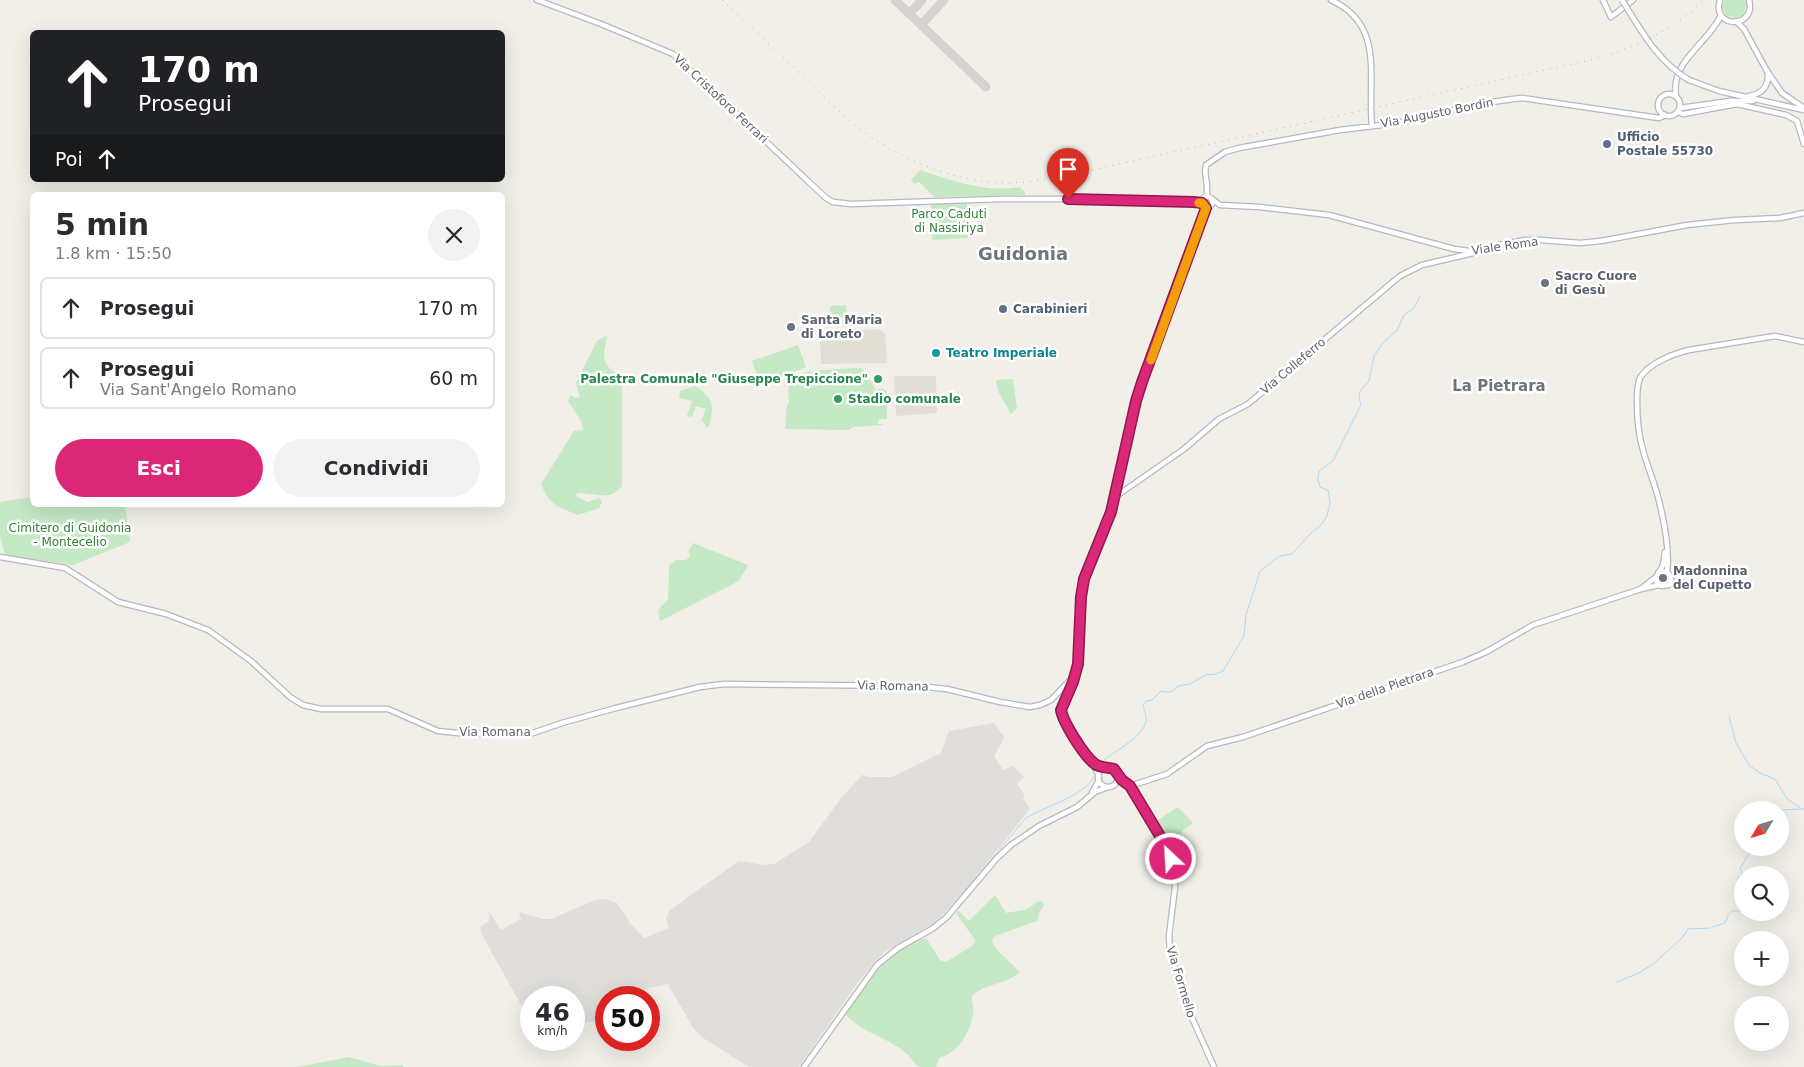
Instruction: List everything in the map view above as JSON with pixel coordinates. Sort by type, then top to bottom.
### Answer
[{"type":"street","name":"Via Cristoforo Ferrari","points":[[537,0],[673,54],[832,202],[851,204],[1090,199],[1202,203]]},
{"type":"street","points":[[1331,0],[1353,15],[1368,40],[1371,55],[1370,108],[1372,126]]},
{"type":"street","points":[[1603,0],[1611,17],[1632,0]]},
{"type":"street","points":[[1622,0],[1659,57],[1689,80],[1710,89],[1804,109]]},
{"type":"street","points":[[1720,0],[1719,8],[1721,15],[1728,21]]},
{"type":"street","points":[[1744,29],[1745,18],[1750,9],[1749,0]]},
{"type":"street","points":[[1721,15],[1717,24],[1684,62],[1674,86],[1658,103],[1659,110],[1665,116],[1672,116],[1679,110],[1735,100],[1778,104]]},
{"type":"street","points":[[1717,24],[1728,21],[1737,22],[1745,18]]},
{"type":"street","points":[[1737,22],[1744,29],[1767,72],[1782,94],[1804,109]]},
{"type":"street","points":[[1742,96],[1755,95],[1763,91],[1768,81],[1767,72]]},
{"type":"street","points":[[1674,86],[1676,96],[1680,100],[1679,110]]},
{"type":"street","points":[[1668,94],[1676,96]]},
{"type":"street","name":"Via Augusto Bordin","points":[[1209,196],[1206,164],[1225,152],[1340,130],[1403,122],[1478,104],[1516,99],[1656,118],[1665,116]]},
{"type":"street","points":[[1679,110],[1684,114],[1737,104],[1788,115],[1797,121],[1804,144]]},
{"type":"street","points":[[1108,787],[1102,785],[1093,763],[1076,739],[1062,714],[1062,706],[1076,674],[1084,579],[1116,497],[1123,458],[1142,385],[1206,208],[1212,205],[1209,196],[1202,200],[1206,208]]},
{"type":"street","name":"Viale Roma","points":[[1209,196],[1220,205],[1321,213],[1454,249],[1477,252],[1525,240],[1594,242],[1687,225],[1776,218],[1804,213]]},
{"type":"street","name":"Via Colleferro","points":[[1116,497],[1184,449],[1219,419],[1248,404],[1403,274],[1425,264],[1477,252]]},
{"type":"street","points":[[1666,543],[1662,565],[1656,582],[1659,585],[1665,586],[1670,583],[1671,577],[1667,572],[1666,543],[1658,498],[1640,437],[1639,380],[1645,372],[1678,353],[1707,346],[1775,336],[1804,342]]},
{"type":"street","name":"Via Romana","points":[[0,557],[64,568],[118,602],[166,614],[208,630],[251,661],[291,698],[306,706],[326,709],[386,709],[433,729],[450,732],[532,733],[616,708],[700,687],[724,684],[923,686],[951,690],[1018,706],[1032,707],[1051,700],[1076,674]]},
{"type":"street","points":[[1657,575],[1662,571],[1667,572]]},
{"type":"street","name":"Via della Pietrara","points":[[1641,589],[1657,575]]},
{"type":"street","name":"Via della Pietrara","points":[[1130,786],[1167,774],[1207,746],[1243,737],[1467,660],[1535,624],[1641,589],[1659,585]]},
{"type":"street","points":[[1093,763],[1114,769],[1118,775],[1117,782],[1114,785]]},
{"type":"street","points":[[804,1067],[877,965],[898,948],[932,929],[946,918],[995,860],[1011,845],[1039,826],[1077,807],[1090,796],[1096,788],[1101,771],[1106,768]]},
{"type":"street","name":"Via Formello","points":[[1118,775],[1130,786],[1166,846],[1170,857],[1175,889],[1169,934],[1170,954],[1188,1008],[1214,1067]]},
{"type":"street","points":[[1090,796],[1114,785],[1130,786]]},
{"type":"shaded area","points":[[879,329],[885,334],[887,363],[821,364],[820,333]]},
{"type":"shaded area","points":[[894,376],[936,376],[937,413],[896,416]]},
{"type":"shaded area","points":[[994,723],[1004,737],[994,756],[1003,770],[1013,766],[1024,777],[1017,784],[1025,796],[1023,798],[1030,809],[961,895],[939,919],[884,952],[872,965],[799,1067],[749,1067],[703,1038],[693,1028],[668,984],[658,986],[595,986],[595,1021],[585,1023],[585,986],[520,986],[520,1003],[484,939],[480,927],[488,922],[490,918],[489,911],[501,930],[521,919],[519,912],[543,919],[551,919],[595,900],[604,899],[617,903],[630,923],[644,938],[669,928],[666,919],[670,910],[739,861],[764,865],[774,864],[809,842],[841,798],[862,775],[869,777],[892,777],[941,753],[949,731]]},
{"type":"green space","points":[[1724,0],[1745,0],[1745,12],[1742,16],[1736,18],[1727,16],[1722,8]]},
{"type":"green space","points":[[920,170],[969,185],[995,188],[1020,187],[1025,192],[1025,195],[934,197],[919,182],[914,184],[911,180]]},
{"type":"green space","name":"Parco Caduti di Nassiriya","points":[[967,203],[968,238],[932,240],[931,204]]},
{"type":"green space","points":[[846,305],[847,323],[830,323],[830,306]]},
{"type":"green space","points":[[607,335],[604,352],[605,361],[610,369],[622,376],[622,486],[614,493],[608,495],[578,493],[575,496],[588,502],[599,498],[602,502],[599,508],[578,515],[551,501],[541,484],[574,431],[583,430],[581,421],[568,401],[570,395],[576,398],[580,397],[576,383],[597,341]]},
{"type":"green space","points":[[798,345],[806,367],[761,385],[752,361]]},
{"type":"green space","name":"Stadio comunale","points":[[862,368],[876,390],[882,388],[887,391],[887,419],[879,419],[877,423],[882,425],[853,427],[849,430],[785,429],[787,405],[789,403],[789,386],[797,376],[802,373],[817,371]]},
{"type":"green space","points":[[1013,379],[1017,408],[1011,414],[998,391],[996,380]]},
{"type":"green space","points":[[695,386],[706,394],[711,403],[711,419],[709,426],[706,428],[705,424],[701,421],[706,409],[696,406],[692,417],[687,416],[692,401],[679,398],[680,391]]},
{"type":"green space","name":"Cimitero di Guidonia - Montecelio","points":[[30,497],[30,507],[125,507],[130,542],[73,565],[5,555],[0,536],[0,502]]},
{"type":"green space","points":[[693,543],[748,565],[739,581],[660,621],[658,610],[668,599],[669,566],[676,560],[686,560],[690,557],[689,550]]},
{"type":"green space","points":[[1178,807],[1193,823],[1183,830],[1181,833],[1183,839],[1170,850],[1155,825],[1158,820]]},
{"type":"green space","points":[[995,895],[1006,913],[1025,910],[1039,901],[1043,902],[1044,906],[1039,913],[1037,921],[995,936],[992,941],[998,951],[1020,972],[972,996],[973,1013],[966,1035],[952,1052],[940,1057],[936,1067],[916,1065],[902,1050],[862,1028],[845,1014],[862,989],[880,968],[890,958],[913,943],[926,938],[940,960],[946,962],[972,946],[975,941],[956,912],[959,911],[969,921]]},
{"type":"green space","points":[[349,1057],[380,1066],[403,1065],[403,1067],[297,1067]]},
{"type":"waterway","points":[[1099,765],[1132,740],[1144,728],[1146,715],[1143,705],[1146,701],[1152,700],[1161,691],[1171,692],[1178,686],[1190,684],[1205,675],[1223,671],[1244,636],[1246,615],[1260,571],[1280,556],[1292,554],[1322,524],[1327,516],[1330,502],[1328,490],[1320,487],[1319,471],[1333,461],[1361,405],[1360,391],[1369,381],[1374,356],[1383,343],[1397,330],[1404,315],[1413,309],[1420,297]]},
{"type":"waterway","points":[[1729,716],[1736,743],[1749,765],[1760,773],[1775,779],[1787,799],[1802,809]]},
{"type":"waterway","points":[[948,911],[1026,818],[1082,790],[1094,777]]},
{"type":"waterway","points":[[1789,810],[1804,809]]},
{"type":"waterway","points":[[1742,866],[1747,856]]},
{"type":"waterway","points":[[1713,927],[1725,923],[1730,912],[1734,911]]},
{"type":"waterway","points":[[1617,982],[1639,973],[1653,964],[1682,938],[1688,929],[1710,928]]},
{"type":"taxiway","points":[[895,0],[986,87]]},
{"type":"taxiway","points":[[909,14],[922,0]]},
{"type":"taxiway","points":[[921,25],[944,0]]},
{"type":"railway","points":[[722,0],[843,114],[874,139],[910,159],[949,174],[969,179],[1009,183],[1034,181],[1073,174],[1595,59],[1625,49],[1667,29],[1704,0]]},
{"type":"slow traffic","points":[[1151,360],[1166,315],[1194,246],[1206,208],[1202,203],[1199,203]]},
{"type":"place","name":"Ufficio Postale 55730","points":[[1607,144]]},
{"type":"place","name":"Sacro Cuore di Gesù","points":[[1545,283]]},
{"type":"place","name":"Carabinieri","points":[[1003,309]]},
{"type":"place","name":"Santa Maria di Loreto","points":[[791,327]]},
{"type":"place","name":"Teatro Imperiale","points":[[936,353]]},
{"type":"place","name":"Palestra Comunale \"Giuseppe Trepiccione\"","points":[[878,379]]},
{"type":"place","name":"Stadio comunale","points":[[838,399]]},
{"type":"place","name":"Madonnina del Cupetto","points":[[1663,578]]},
{"type":"district","name":"Guidonia","points":[[1023,253]]},
{"type":"district","name":"La Pietrara","points":[[1499,386]]},
{"type":"route","points":[[1068,199],[1194,202],[1202,203],[1206,208],[1194,246],[1166,315],[1158,342],[1142,382],[1123,458],[1116,497],[1085,574],[1081,597],[1078,664],[1076,674],[1061,710],[1062,716],[1093,763],[1114,769],[1122,780],[1130,786],[1166,846],[1171,859]]}]
